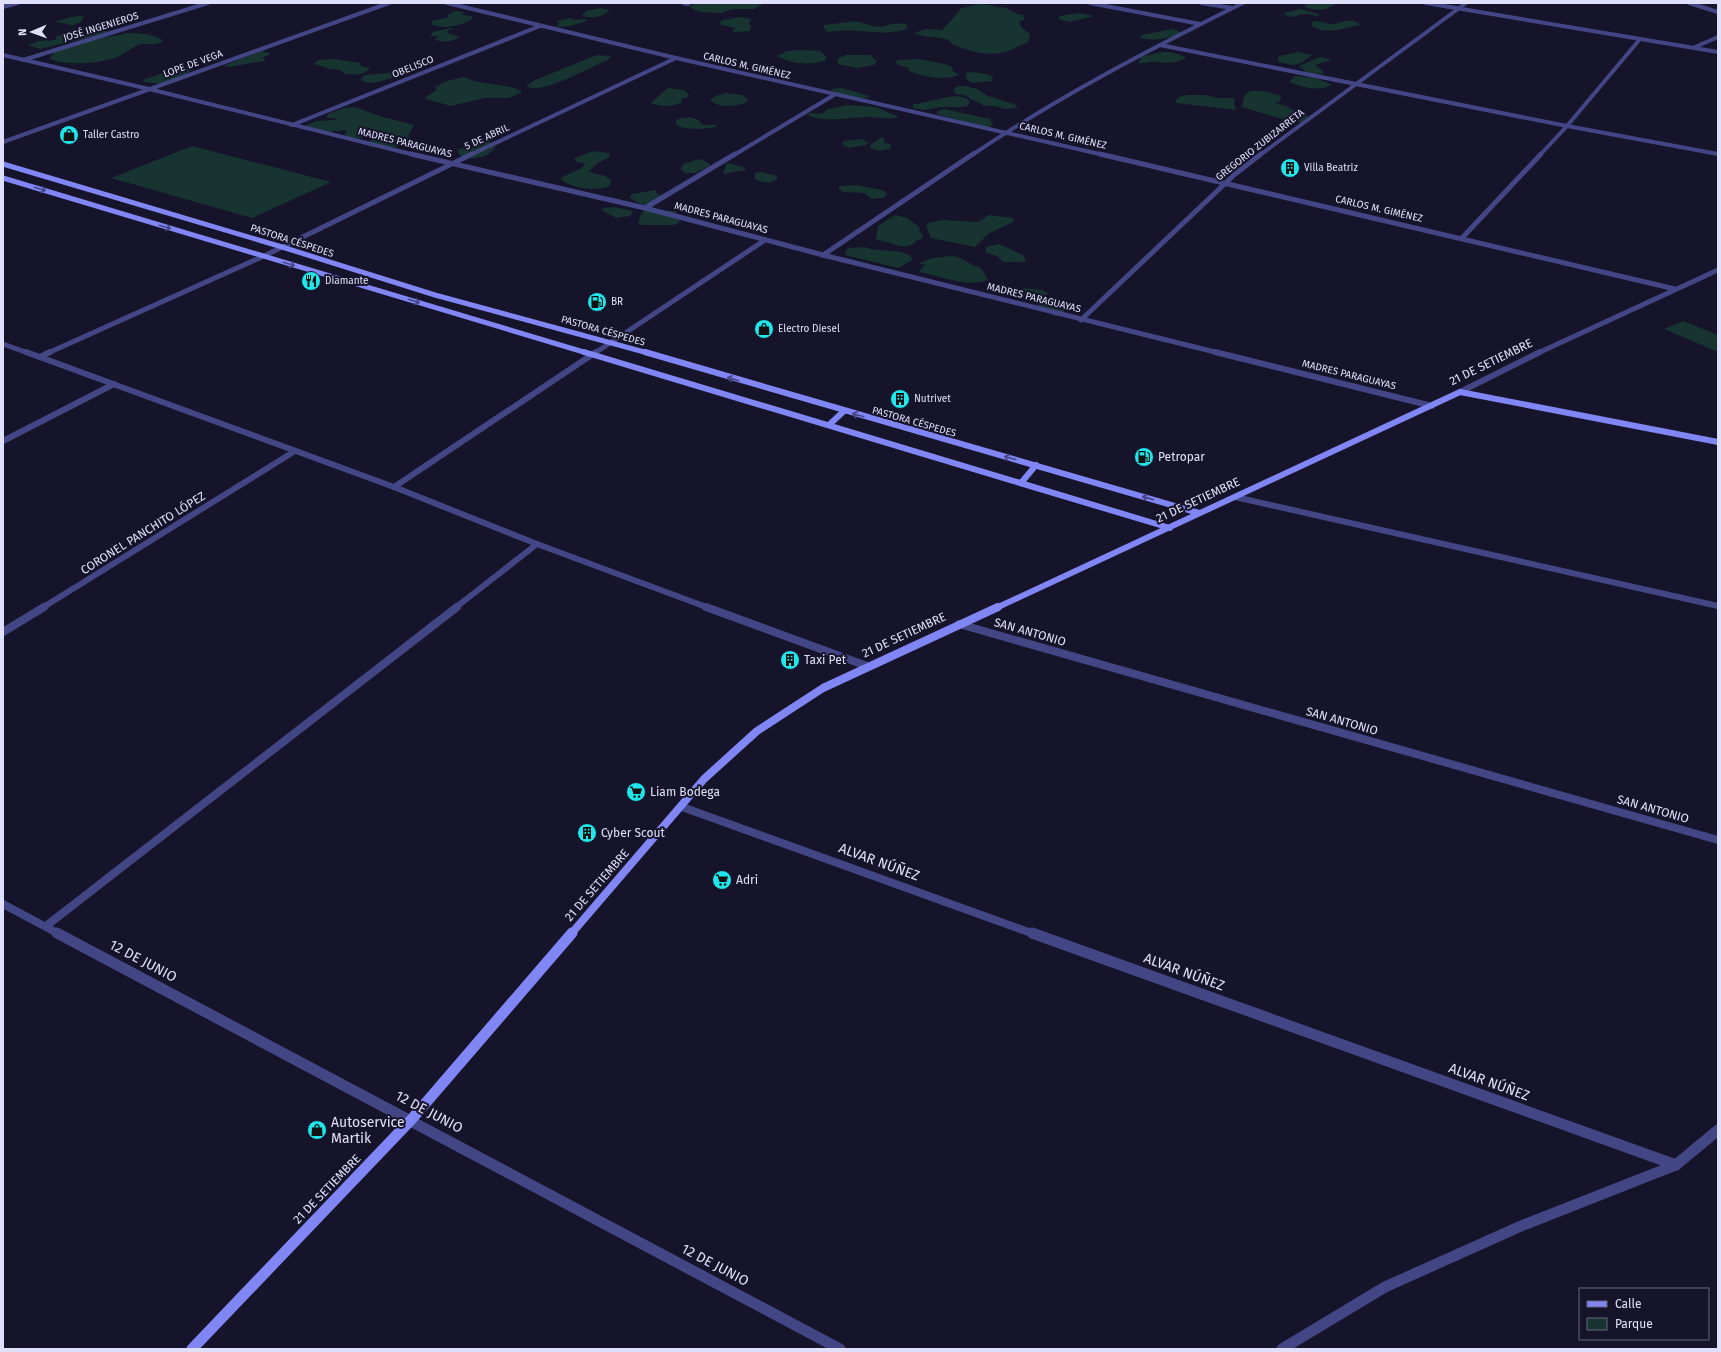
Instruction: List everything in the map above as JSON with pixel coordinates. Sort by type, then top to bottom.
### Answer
[{"type":"main road","name":"PASTORA CÉSPEDES","points":[[3,164],[282,247],[435,295],[610,342],[1199,513]]},
{"type":"main road","name":"PASTORA CÉSPEDES","points":[[3,178],[830,424],[1170,528]]},
{"type":"main road","name":"21 DE SETIEMBRE","points":[[192,1349],[411,1120],[682,807],[704,779],[757,731],[823,688],[867,666],[1170,528],[1199,513],[1460,392]]},
{"type":"main road","points":[[1460,392],[1718,442]]},
{"type":"main road","points":[[830,424],[844,411]]},
{"type":"main road","points":[[1021,483],[1036,465]]},
{"type":"street","points":[[3,8],[18,3]]},
{"type":"street","name":"JOSÉ INGENIEROS","points":[[22,60],[208,3]]},
{"type":"street","name":"LOPE DE VEGA","points":[[3,142],[389,3]]},
{"type":"street","name":"CARLOS M. GIMÉNEZ","points":[[447,3],[834,95],[1006,132],[1675,289]]},
{"type":"street","points":[[683,3],[688,4]]},
{"type":"street","points":[[1090,3],[1200,24]]},
{"type":"street","points":[[1201,3],[1232,8]]},
{"type":"street","points":[[823,255],[1006,132],[1140,54],[1243,3]]},
{"type":"street","points":[[1426,3],[1718,52]]},
{"type":"street","name":"GREGORIO ZUBIZARRETA","points":[[1081,320],[1226,183],[1280,139],[1358,84],[1457,8],[1466,3]]},
{"type":"street","points":[[1689,3],[1718,12]]},
{"type":"street","name":"OBELISCO","points":[[292,125],[540,26]]},
{"type":"street","points":[[1694,48],[1718,37]]},
{"type":"street","points":[[1462,238],[1567,126],[1640,39]]},
{"type":"street","points":[[1160,45],[1567,126],[1718,154]]},
{"type":"street","name":"MADRES PARAGUAYAS","points":[[3,55],[149,89],[451,164],[645,208],[823,255],[1081,320],[1432,406]]},
{"type":"street","name":"5 DE ABRIL","points":[[40,356],[264,256],[451,164],[676,58]]},
{"type":"street","points":[[645,208],[834,95]]},
{"type":"street","points":[[394,487],[610,342],[766,240]]},
{"type":"street","name":"21 DE SETIEMBRE","points":[[1460,392],[1675,289],[1718,270]]},
{"type":"street","points":[[3,344],[40,356],[394,487],[537,544],[867,666]]},
{"type":"street","points":[[3,441],[114,384]]},
{"type":"street","name":"CORONEL PANCHITO LÓPEZ","points":[[3,632],[295,451]]},
{"type":"street","points":[[1236,497],[1718,606]]},
{"type":"street","points":[[46,926],[537,544]]},
{"type":"street","name":"SAN ANTONIO","points":[[959,624],[1718,840]]},
{"type":"street","name":"ALVAR NÚÑEZ","points":[[682,807],[1676,1165]]},
{"type":"street","name":"12 DE JUNIO","points":[[3,904],[840,1349]]},
{"type":"street","points":[[1282,1349],[1385,1287],[1521,1226],[1676,1165],[1718,1130]]},
{"type":"green space","points":[[1310,3],[1337,3],[1329,8],[1317,10],[1304,6]]},
{"type":"green space","points":[[695,4],[763,4],[754,9],[733,9],[721,13],[702,12],[692,9],[690,6]]},
{"type":"green space","points":[[981,4],[1006,8],[1017,14],[1023,15],[1025,19],[1019,22],[1022,28],[1030,34],[1028,43],[1011,50],[996,54],[988,54],[973,52],[952,44],[951,42],[942,38],[923,36],[914,33],[925,29],[942,30],[961,8]]},
{"type":"green space","points":[[601,8],[610,10],[597,17],[582,16],[586,11]]},
{"type":"green space","points":[[1300,9],[1319,14],[1319,16],[1303,14],[1289,17],[1284,13]]},
{"type":"green space","points":[[455,11],[464,12],[462,15],[472,16],[473,18],[464,23],[447,27],[431,24],[432,21],[450,17],[446,16]]},
{"type":"green space","points":[[1079,13],[1094,16],[1070,22],[1057,19],[1060,18],[1059,16]]},
{"type":"green space","points":[[70,17],[84,17],[81,22],[71,26],[68,24],[55,22]]},
{"type":"green space","points":[[741,17],[751,19],[749,24],[751,26],[750,31],[732,32],[735,28],[719,24],[722,20]]},
{"type":"green space","points":[[570,18],[575,20],[587,19],[586,21],[571,26],[556,27],[559,23],[556,21]]},
{"type":"green space","points":[[856,21],[878,27],[891,24],[907,24],[907,29],[888,33],[850,31],[828,32],[824,28],[824,25]]},
{"type":"green space","points":[[1318,21],[1333,24],[1345,21],[1354,21],[1360,25],[1328,31],[1311,25],[1312,22]]},
{"type":"green space","points":[[451,28],[453,29],[447,31],[447,33],[459,37],[447,42],[435,40],[439,36],[430,36],[433,32]]},
{"type":"green space","points":[[1172,29],[1181,32],[1162,39],[1140,38],[1142,35]]},
{"type":"green space","points":[[96,30],[107,30],[107,33],[40,49],[28,45],[38,41],[55,40],[57,36],[60,35],[82,34]]},
{"type":"green space","points":[[127,33],[141,33],[156,36],[163,41],[155,44],[142,44],[117,57],[92,63],[65,63],[50,59],[55,52],[63,46],[84,40]]},
{"type":"green space","points":[[261,51],[270,53],[262,58],[265,59],[264,61],[229,67],[223,66]]},
{"type":"green space","points":[[787,51],[820,51],[826,56],[826,60],[813,63],[800,63],[788,61],[777,56]]},
{"type":"green space","points":[[1161,52],[1171,52],[1186,57],[1180,61],[1164,63],[1138,63],[1141,57]]},
{"type":"green space","points":[[1298,52],[1312,55],[1301,63],[1293,65],[1279,62],[1279,56]]},
{"type":"green space","points":[[597,55],[611,56],[608,60],[554,84],[533,88],[526,86],[535,80]]},
{"type":"green space","points":[[846,55],[870,55],[877,61],[874,65],[857,68],[838,64],[838,59]]},
{"type":"green space","points":[[1320,57],[1332,60],[1315,65],[1322,70],[1324,74],[1308,73],[1299,66]]},
{"type":"green space","points":[[334,59],[361,63],[360,66],[370,68],[362,74],[356,75],[345,74],[340,70],[330,69],[314,64],[318,60]]},
{"type":"green space","points":[[920,59],[948,65],[952,67],[953,71],[959,75],[940,78],[921,75],[909,71],[909,68],[895,62],[899,60]]},
{"type":"green space","points":[[183,66],[194,67],[188,73],[162,84],[144,82],[143,80]]},
{"type":"green space","points":[[399,72],[402,74],[375,83],[365,82],[360,79],[365,75]]},
{"type":"green space","points":[[975,72],[990,75],[993,78],[992,81],[973,83],[967,80],[966,73]]},
{"type":"green space","points":[[1295,76],[1316,78],[1332,85],[1316,88],[1305,87],[1289,82]]},
{"type":"green space","points":[[464,77],[479,82],[510,87],[522,92],[509,98],[485,98],[451,106],[426,99],[425,97],[437,90],[435,87],[447,81]]},
{"type":"green space","points":[[958,86],[966,86],[977,89],[988,96],[1014,104],[1018,108],[1004,109],[995,106],[984,106],[964,95],[955,94],[954,89]]},
{"type":"green space","points":[[668,88],[684,90],[689,95],[686,98],[682,98],[681,103],[674,105],[662,106],[651,103]]},
{"type":"green space","points":[[842,88],[870,96],[867,98],[858,98],[838,94],[831,89]]},
{"type":"green space","points":[[1252,91],[1264,91],[1281,96],[1280,101],[1275,103],[1287,106],[1292,110],[1302,110],[1306,112],[1309,119],[1300,122],[1289,121],[1242,107],[1243,99],[1246,93]]},
{"type":"green space","points":[[725,93],[742,95],[748,99],[747,102],[738,105],[723,106],[710,100]]},
{"type":"green space","points":[[1187,95],[1233,98],[1235,100],[1234,103],[1236,110],[1176,103],[1175,101],[1181,96]]},
{"type":"green space","points":[[956,96],[966,98],[969,101],[969,105],[965,107],[941,107],[925,110],[913,108],[913,104]]},
{"type":"green space","points":[[848,105],[876,107],[899,117],[867,117],[830,120],[815,118],[808,115],[808,113],[822,114],[828,109]]},
{"type":"green space","points":[[355,107],[382,117],[414,125],[408,136],[410,139],[407,143],[398,147],[371,147],[368,145],[372,138],[347,138],[344,137],[347,130],[325,132],[305,126],[316,121],[336,120],[335,118],[327,118],[328,114],[344,108]]},
{"type":"green space","points":[[944,109],[990,119],[993,124],[988,128],[936,114],[938,111]]},
{"type":"green space","points":[[690,117],[699,120],[700,123],[704,125],[716,125],[716,127],[688,129],[676,124],[676,120]]},
{"type":"green space","points":[[881,138],[884,138],[884,143],[890,144],[891,147],[889,149],[880,151],[870,148],[871,144]]},
{"type":"green space","points":[[862,139],[869,143],[866,145],[848,148],[842,144],[844,141]]},
{"type":"green space","points":[[488,141],[496,145],[490,153],[482,157],[462,158],[457,150]]},
{"type":"green space","points":[[192,146],[331,182],[252,218],[111,178]]},
{"type":"green space","points":[[592,151],[610,153],[609,157],[595,165],[589,172],[605,176],[611,180],[611,184],[608,187],[589,189],[578,187],[561,180],[562,177],[582,168],[585,163],[576,162],[574,159]]},
{"type":"green space","points":[[699,159],[709,163],[710,166],[695,173],[685,173],[681,169],[683,164]]},
{"type":"green space","points":[[727,163],[744,167],[746,170],[723,174]]},
{"type":"green space","points":[[761,172],[777,176],[777,179],[772,182],[766,182],[755,179],[755,173]]},
{"type":"green space","points":[[856,185],[882,190],[887,193],[884,198],[871,199],[865,193],[843,192],[839,189],[839,186]]},
{"type":"green space","points":[[656,190],[656,193],[662,196],[654,203],[647,205],[630,198],[632,194]]},
{"type":"green space","points":[[613,207],[633,211],[630,216],[616,218],[601,210],[604,208]]},
{"type":"green space","points":[[647,210],[676,211],[680,219],[679,223],[673,225],[641,225],[638,223],[642,212]]},
{"type":"green space","points":[[895,215],[907,218],[920,228],[919,231],[923,236],[922,239],[917,240],[908,246],[876,240],[878,226]]},
{"type":"green space","points":[[989,215],[1013,218],[1013,222],[988,234],[975,247],[931,238],[926,226],[929,223],[943,220],[978,222]]},
{"type":"green space","points":[[999,244],[1023,255],[1026,262],[1003,262],[997,256],[986,253],[986,247]]},
{"type":"green space","points":[[865,247],[870,249],[904,253],[912,258],[911,261],[898,268],[845,255],[846,250],[850,248]]},
{"type":"green space","points":[[953,256],[981,268],[988,280],[971,283],[962,282],[919,272],[925,265],[919,263],[933,258]]},
{"type":"green space","points":[[1024,288],[1042,290],[1048,293],[1044,297],[1066,309],[1061,316],[1055,316],[1040,310],[1038,304],[1018,295],[1017,292]]},
{"type":"green space","points":[[1683,321],[1718,335],[1718,352],[1664,329]]},
{"type":"place","name":"Taller Castro","points":[[69,135]]},
{"type":"place","name":"Villa Beatriz","points":[[1290,168]]},
{"type":"place","name":"Diamante","points":[[311,281]]},
{"type":"place","name":"BR","points":[[597,302]]},
{"type":"place","name":"Electro Diesel","points":[[764,329]]},
{"type":"place","name":"Nutrivet","points":[[900,399]]},
{"type":"place","name":"Petropar","points":[[1144,457]]},
{"type":"place","name":"Taxi Pet","points":[[790,660]]},
{"type":"place","name":"Liam Bodega","points":[[636,792]]},
{"type":"place","name":"Cyber Scout","points":[[587,833]]},
{"type":"place","name":"Adri","points":[[722,880]]},
{"type":"place","name":"Autoservice Martik","points":[[317,1130]]}]
